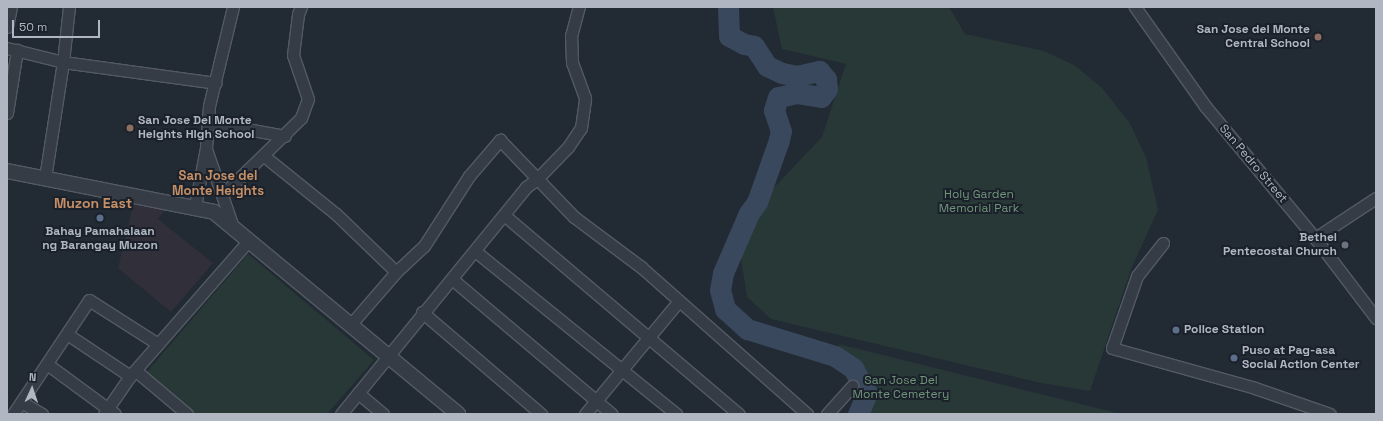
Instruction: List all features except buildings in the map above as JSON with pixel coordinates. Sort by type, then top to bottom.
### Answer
[{"type":"street","points":[[7,27],[11,7]]},
{"type":"street","points":[[45,178],[63,62],[69,7]]},
{"type":"street","points":[[195,206],[206,148],[208,122],[233,7]]},
{"type":"street","points":[[223,194],[264,156],[301,118],[308,99],[293,55],[298,14],[301,7]]},
{"type":"street","points":[[341,414],[390,356],[422,312],[452,279],[526,187],[536,180],[568,147],[581,128],[585,98],[572,62],[571,36],[579,7]]},
{"type":"street","name":"San Pedro Street","points":[[1135,7],[1204,106],[1314,238],[1376,318]]},
{"type":"street","points":[[7,113],[12,49],[63,62],[216,83]]},
{"type":"street","points":[[208,122],[284,136]]},
{"type":"street","points":[[351,324],[396,272],[424,246],[470,176],[500,140],[536,180],[574,217],[641,267],[678,302],[808,414]]},
{"type":"street","points":[[206,148],[223,194],[233,227]]},
{"type":"street","points":[[264,156],[336,214],[396,272]]},
{"type":"street","points":[[7,171],[195,206],[214,212],[390,356],[458,414]]},
{"type":"street","points":[[1314,238],[1376,198]]},
{"type":"street","points":[[504,215],[739,414]]},
{"type":"street","points":[[47,364],[109,412],[133,374],[249,240]]},
{"type":"street","points":[[1163,242],[1137,276],[1112,348],[1254,388],[1330,414]]},
{"type":"street","points":[[475,250],[623,369],[676,414]]},
{"type":"street","points":[[452,279],[612,414]]},
{"type":"street","points":[[13,414],[23,403],[89,300],[158,344]]},
{"type":"street","points":[[585,414],[595,400],[623,369],[678,302]]},
{"type":"street","points":[[422,312],[541,414]]},
{"type":"street","points":[[67,334],[133,374],[187,414]]},
{"type":"street","points":[[827,414],[852,386]]},
{"type":"street","points":[[358,393],[383,414]]},
{"type":"street","points":[[23,403],[42,414]]},
{"type":"shaded area","points":[[133,205],[165,210],[158,219],[213,263],[171,312],[118,268]]},
{"type":"green space","name":"Holy Garden Memorial Park","points":[[773,7],[949,7],[965,34],[1044,51],[1074,65],[1101,87],[1129,122],[1146,157],[1158,210],[1131,269],[1090,391],[1041,383],[771,319],[747,297],[741,258],[765,197],[822,137],[846,64],[782,49]]},
{"type":"green space","points":[[248,254],[374,360],[327,414],[192,414],[145,374]]},
{"type":"green space","name":"San Jose Del Monte Cemetery","points":[[838,344],[1121,414],[865,414],[874,392]]},
{"type":"waterway","points":[[728,7],[729,36],[744,44],[754,46],[767,66],[782,73],[797,76],[819,71],[826,79],[827,89],[821,97],[797,93],[778,97],[774,110],[781,131],[779,140],[757,202],[749,213],[723,273],[720,290],[725,309],[747,329],[835,356],[853,368],[867,393],[858,414]]},
{"type":"place","name":"San Jose del Monte Central School","points":[[1318,37]]},
{"type":"place","name":"San Jose Del Monte Heights High School","points":[[130,128]]},
{"type":"place","name":"Bahay Pamahalaan ng Barangay Muzon","points":[[100,218]]},
{"type":"place","name":"Bethel Pentecostal Church","points":[[1345,245]]},
{"type":"place","name":"Police Station","points":[[1176,330]]},
{"type":"place","name":"Puso at Pag-asa Social Action Center","points":[[1234,358]]},
{"type":"district","name":"San Jose del Monte Heights","points":[[218,184]]},
{"type":"district","name":"Muzon East","points":[[93,203]]}]
